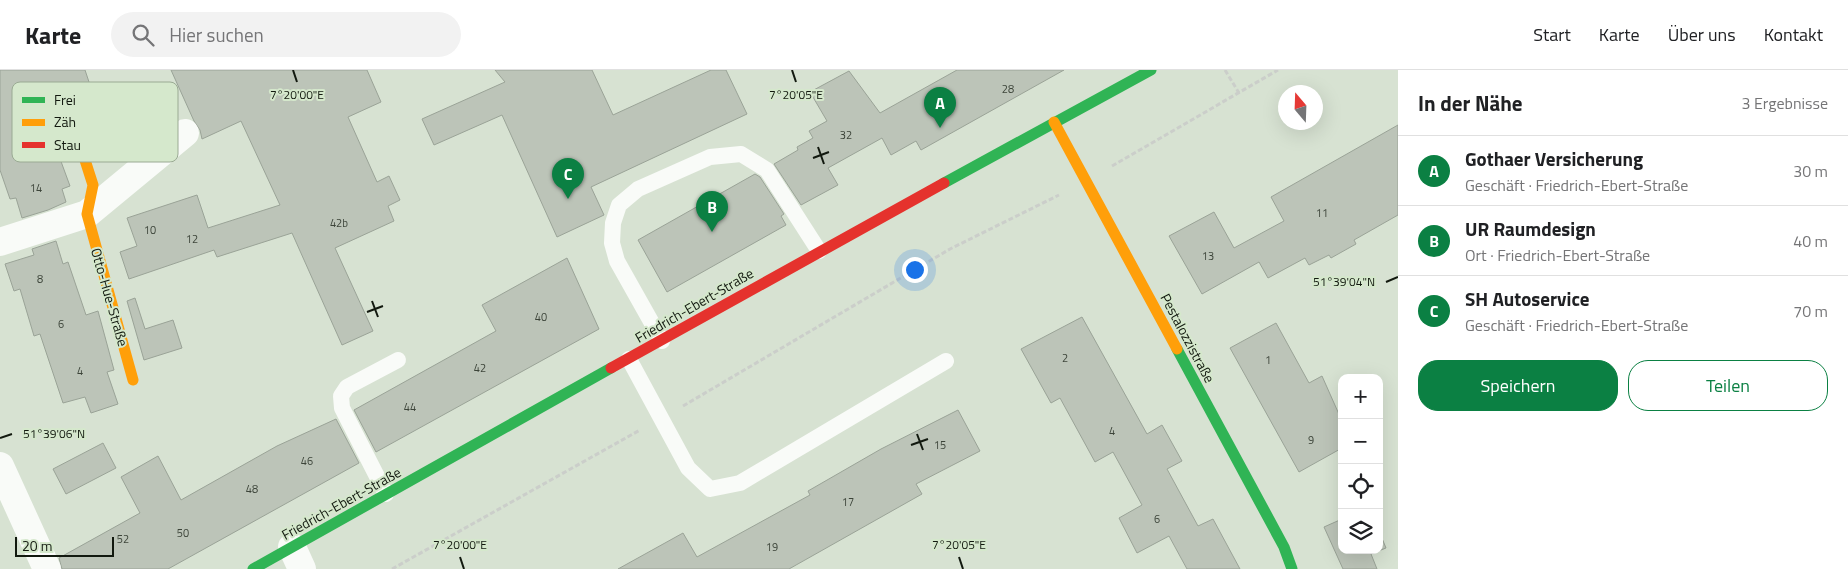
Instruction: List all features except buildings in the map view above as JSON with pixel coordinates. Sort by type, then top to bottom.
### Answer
[{"type":"street","name":"Friedrich-Ebert-Straße","points":[[253,569],[297,558],[386,494],[819,251],[1151,70]]},
{"type":"street","name":"Pestalozzistraße","points":[[1054,122],[1284,547],[1292,569]]},
{"type":"street","points":[[178,139],[185,133]]},
{"type":"street","name":"Otto-Hue-Straße","points":[[86,162],[93,185],[87,214],[133,380]]},
{"type":"street","points":[[0,242],[87,214],[150,162]]},
{"type":"street","points":[[0,466],[47,569]]},
{"type":"lane","points":[[662,340],[617,261],[612,243],[613,223],[619,205],[638,189],[710,156],[741,154],[767,170],[819,251]]},
{"type":"lane","points":[[629,358],[688,468],[710,489],[740,483],[946,361]]},
{"type":"lane","points":[[386,494],[342,408],[342,396],[347,387],[398,360]]},
{"type":"path","points":[[1225,70],[1239,93]]},
{"type":"path","points":[[392,569],[661,418],[950,249],[1086,181],[1278,70]]},
{"type":"traffic: fast","points":[[944,183],[1151,70]]},
{"type":"traffic: fast","points":[[1177,349],[1284,547],[1292,569]]},
{"type":"traffic: fast","points":[[253,569],[611,368]]},
{"type":"traffic: slow","points":[[1054,122],[1177,349]]},
{"type":"traffic: slow","points":[[86,162],[93,185],[87,214],[133,380]]},
{"type":"traffic: jam","points":[[611,368],[944,183]]},
{"type":"place","name":"Gothaer Versicherung","points":[[940,128]]},
{"type":"place","name":"SH Autoservice","points":[[568,199]]},
{"type":"place","name":"UR Raumdesign","points":[[712,232]]}]
